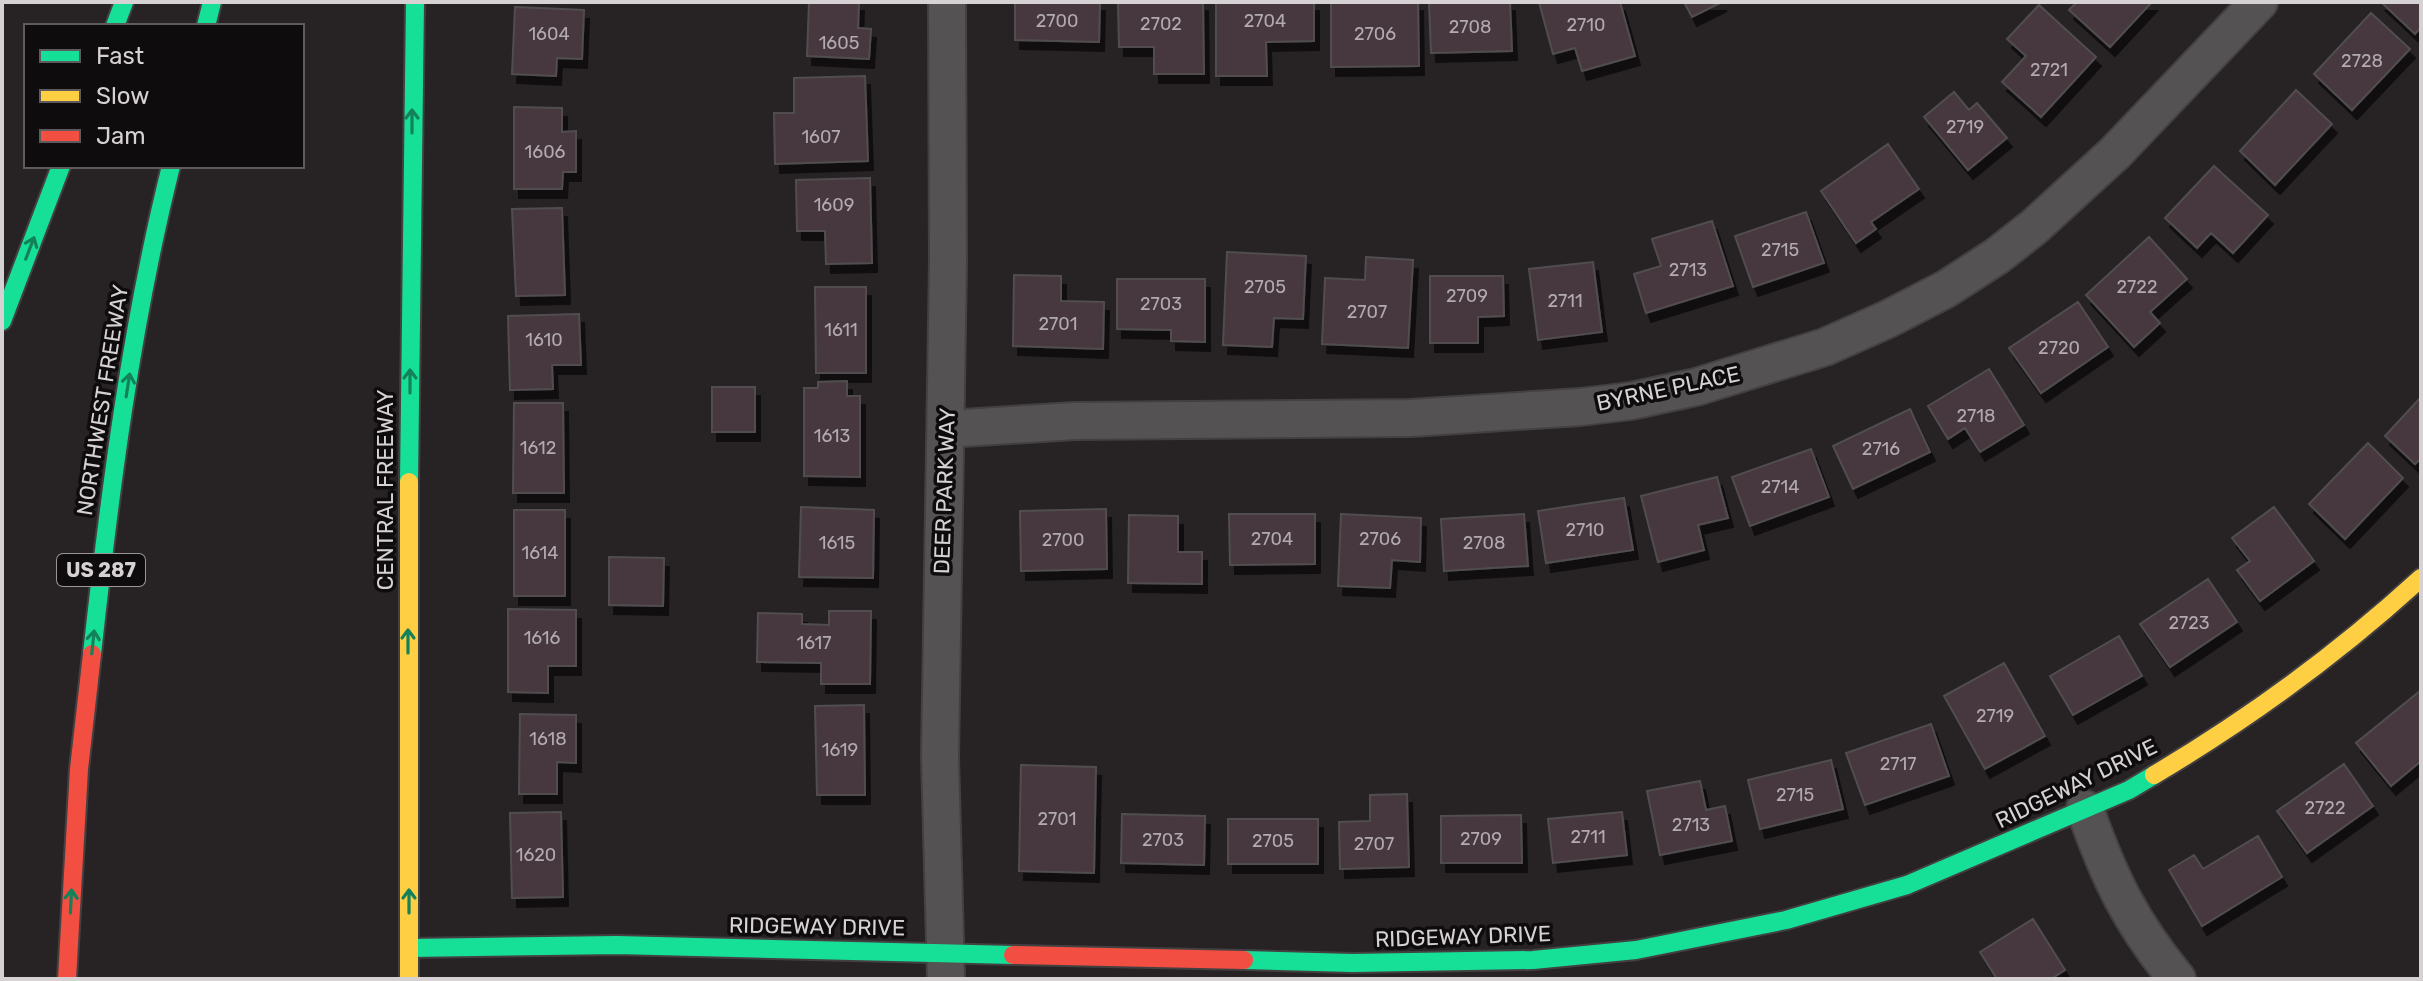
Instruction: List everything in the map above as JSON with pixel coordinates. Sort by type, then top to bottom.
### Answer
[{"type":"main road","points":[[116,24],[124,2]]},
{"type":"main road","points":[[206,24],[212,2]]},
{"type":"main road","name":"CENTRAL FREEWAY","points":[[409,979],[408,628],[412,44],[415,2]]},
{"type":"main road","points":[[2,321],[60,168]]},
{"type":"main road","name":"NORTHWEST FREEWAY","points":[[67,979],[79,769],[105,534],[148,257],[170,168]]},
{"type":"main road","name":"RIDGEWAY DRIVE","points":[[409,948],[617,945],[946,966],[1533,960],[1636,950],[1786,920],[1907,885],[2129,790],[2271,700],[2364,630],[2421,578]]},
{"type":"street","name":"DEER PARK WAY","points":[[946,966],[940,729],[947,429],[947,2]]},
{"type":"street","name":"BYRNE PLACE","points":[[947,429],[1074,421],[1411,418],[1580,407],[1631,401],[1696,387],[1825,347],[1946,289],[2034,227],[2115,153],[2259,2]]},
{"type":"street","points":[[2085,809],[2118,893],[2146,941],[2177,979]]},
{"type":"building","points":[[809,2],[859,2],[858,28],[871,29],[869,59],[807,56]]},
{"type":"building","points":[[1015,2],[1100,2],[1099,42],[1015,40]]},
{"type":"building","points":[[1118,2],[1203,2],[1204,74],[1154,74],[1154,47],[1119,47]]},
{"type":"building","points":[[1216,2],[1314,2],[1314,41],[1266,42],[1267,76],[1216,76]]},
{"type":"building","points":[[1331,2],[1418,2],[1419,66],[1331,67]]},
{"type":"building","points":[[1429,2],[1510,2],[1512,51],[1431,53]]},
{"type":"building","points":[[1539,2],[1620,2],[1635,56],[1582,71],[1575,48],[1553,54]]},
{"type":"building","points":[[1684,2],[1722,2],[1692,17]]},
{"type":"building","points":[[2077,2],[2152,2],[2110,47],[2069,10]]},
{"type":"building","points":[[2381,2],[2421,2],[2421,27],[2415,34]]},
{"type":"building","points":[[2039,5],[2096,57],[2041,117],[2002,82],[2026,56],[2007,39]]},
{"type":"building","points":[[515,7],[584,10],[582,59],[557,58],[556,76],[512,74]]},
{"type":"building","points":[[2371,13],[2410,49],[2352,110],[2314,74]]},
{"type":"building","points":[[865,76],[868,161],[775,164],[774,113],[794,113],[794,78]]},
{"type":"building","points":[[2296,90],[2332,124],[2275,185],[2240,151]]},
{"type":"building","points":[[1954,92],[1969,110],[1977,103],[2007,138],[1968,170],[1924,117]]},
{"type":"building","points":[[514,107],[562,108],[562,132],[576,131],[576,172],[563,172],[562,189],[514,189]]},
{"type":"building","points":[[1888,144],[1919,189],[1871,222],[1876,229],[1856,243],[1821,191]]},
{"type":"building","points":[[2214,166],[2268,215],[2233,253],[2211,233],[2197,248],[2165,218]]},
{"type":"building","points":[[870,178],[872,263],[826,264],[825,231],[797,231],[796,180]]},
{"type":"building","points":[[562,208],[565,295],[516,296],[512,209]]},
{"type":"building","points":[[1806,212],[1824,263],[1753,287],[1735,236]]},
{"type":"building","points":[[1712,221],[1733,286],[1646,313],[1634,274],[1661,266],[1652,239]]},
{"type":"building","points":[[2149,237],[2187,279],[2150,312],[2160,323],[2134,347],[2086,295]]},
{"type":"building","points":[[1227,252],[1306,256],[1303,319],[1274,318],[1272,347],[1223,345]]},
{"type":"building","points":[[1366,257],[1413,260],[1408,348],[1322,344],[1325,278],[1365,280]]},
{"type":"building","points":[[1593,262],[1602,332],[1538,340],[1529,269]]},
{"type":"building","points":[[1014,275],[1061,276],[1061,301],[1104,302],[1103,349],[1013,346]]},
{"type":"building","points":[[1430,276],[1503,276],[1504,316],[1478,317],[1478,343],[1430,343]]},
{"type":"building","points":[[1117,279],[1205,279],[1205,342],[1171,341],[1171,330],[1117,329]]},
{"type":"building","points":[[815,287],[866,287],[866,373],[816,373]]},
{"type":"building","points":[[2078,302],[2108,347],[2041,393],[2009,348]]},
{"type":"building","points":[[579,314],[581,365],[552,365],[553,389],[510,390],[508,316]]},
{"type":"building","points":[[1989,369],[2024,425],[1980,452],[1965,428],[1948,439],[1928,406]]},
{"type":"building","points":[[847,381],[847,396],[860,396],[860,477],[804,476],[804,388],[818,388],[818,382]]},
{"type":"building","points":[[712,387],[755,387],[755,432],[712,432]]},
{"type":"building","points":[[2421,397],[2421,458],[2415,464],[2385,436]]},
{"type":"building","points":[[514,403],[563,403],[564,493],[513,493]]},
{"type":"building","points":[[1910,409],[1930,452],[1853,489],[1833,446]]},
{"type":"building","points":[[2368,443],[2403,478],[2345,539],[2309,504]]},
{"type":"building","points":[[1811,449],[1829,497],[1750,526],[1732,477]]},
{"type":"building","points":[[1717,477],[1728,518],[1698,525],[1704,550],[1658,562],[1641,496]]},
{"type":"building","points":[[1624,498],[1633,550],[1546,563],[1538,511]]},
{"type":"building","points":[[801,507],[874,510],[873,578],[799,577]]},
{"type":"building","points":[[2274,507],[2314,561],[2260,601],[2237,570],[2250,561],[2232,538]]},
{"type":"building","points":[[1106,509],[1107,569],[1021,571],[1020,511]]},
{"type":"building","points":[[514,510],[565,510],[565,596],[514,596]]},
{"type":"building","points":[[1229,514],[1315,514],[1315,564],[1230,565]]},
{"type":"building","points":[[1341,514],[1421,518],[1420,562],[1392,560],[1390,588],[1338,586]]},
{"type":"building","points":[[1524,514],[1528,566],[1444,571],[1441,519]]},
{"type":"building","points":[[1129,515],[1178,516],[1178,552],[1202,552],[1202,584],[1128,583]]},
{"type":"building","points":[[609,557],[664,558],[663,606],[609,605]]},
{"type":"building","points":[[2208,579],[2237,622],[2170,667],[2140,624]]},
{"type":"building","points":[[508,609],[576,610],[576,666],[548,666],[548,693],[508,692]]},
{"type":"building","points":[[829,611],[871,611],[870,684],[821,684],[821,663],[757,662],[758,613],[802,614],[802,624],[829,625]]},
{"type":"building","points":[[2119,636],[2142,676],[2073,715],[2050,676]]},
{"type":"building","points":[[2004,663],[2045,736],[1985,769],[1944,696]]},
{"type":"building","points":[[2421,690],[2421,761],[2391,786],[2356,743]]},
{"type":"building","points":[[864,705],[865,795],[817,795],[815,706]]},
{"type":"building","points":[[520,714],[576,715],[576,763],[557,762],[557,794],[519,794]]},
{"type":"building","points":[[1931,724],[1949,776],[1865,805],[1846,753]]},
{"type":"building","points":[[1831,760],[1843,809],[1760,829],[1748,780]]},
{"type":"building","points":[[2344,764],[2373,806],[2307,853],[2277,811]]},
{"type":"building","points":[[1021,765],[1096,767],[1094,873],[1019,871]]},
{"type":"building","points":[[1700,781],[1706,810],[1725,806],[1732,841],[1660,855],[1647,791]]},
{"type":"building","points":[[1407,794],[1409,867],[1340,869],[1339,822],[1370,821],[1370,795]]},
{"type":"building","points":[[561,812],[563,897],[512,898],[510,813]]},
{"type":"building","points":[[1622,812],[1627,855],[1553,863],[1548,819]]},
{"type":"building","points":[[1122,814],[1205,816],[1204,865],[1121,863]]},
{"type":"building","points":[[1521,815],[1522,863],[1441,863],[1441,816]]},
{"type":"building","points":[[1228,819],[1318,819],[1318,864],[1228,864]]},
{"type":"building","points":[[2258,836],[2282,877],[2202,926],[2169,870],[2194,855],[2203,869]]},
{"type":"building","points":[[2033,919],[2065,970],[2051,979],[1997,979],[1980,952]]},
{"type":"traffic: fast","points":[[116,24],[124,2]]},
{"type":"traffic: fast","points":[[206,24],[212,2]]},
{"type":"traffic: fast","points":[[409,482],[415,2]]},
{"type":"traffic: fast","points":[[2,321],[60,168]]},
{"type":"traffic: fast","points":[[92,654],[123,408],[144,287],[171,168]]},
{"type":"traffic: fast","points":[[1244,960],[1352,963],[1533,960],[1636,950],[1786,920],[1907,885],[2129,790],[2154,775]]},
{"type":"traffic: fast","points":[[409,948],[617,945],[1013,955]]},
{"type":"traffic: slow","points":[[409,482],[409,979]]},
{"type":"traffic: slow","points":[[2154,775],[2225,731],[2293,683],[2421,578]]},
{"type":"traffic: jam","points":[[67,979],[79,769],[92,654]]},
{"type":"traffic: jam","points":[[1013,955],[1244,960]]}]
